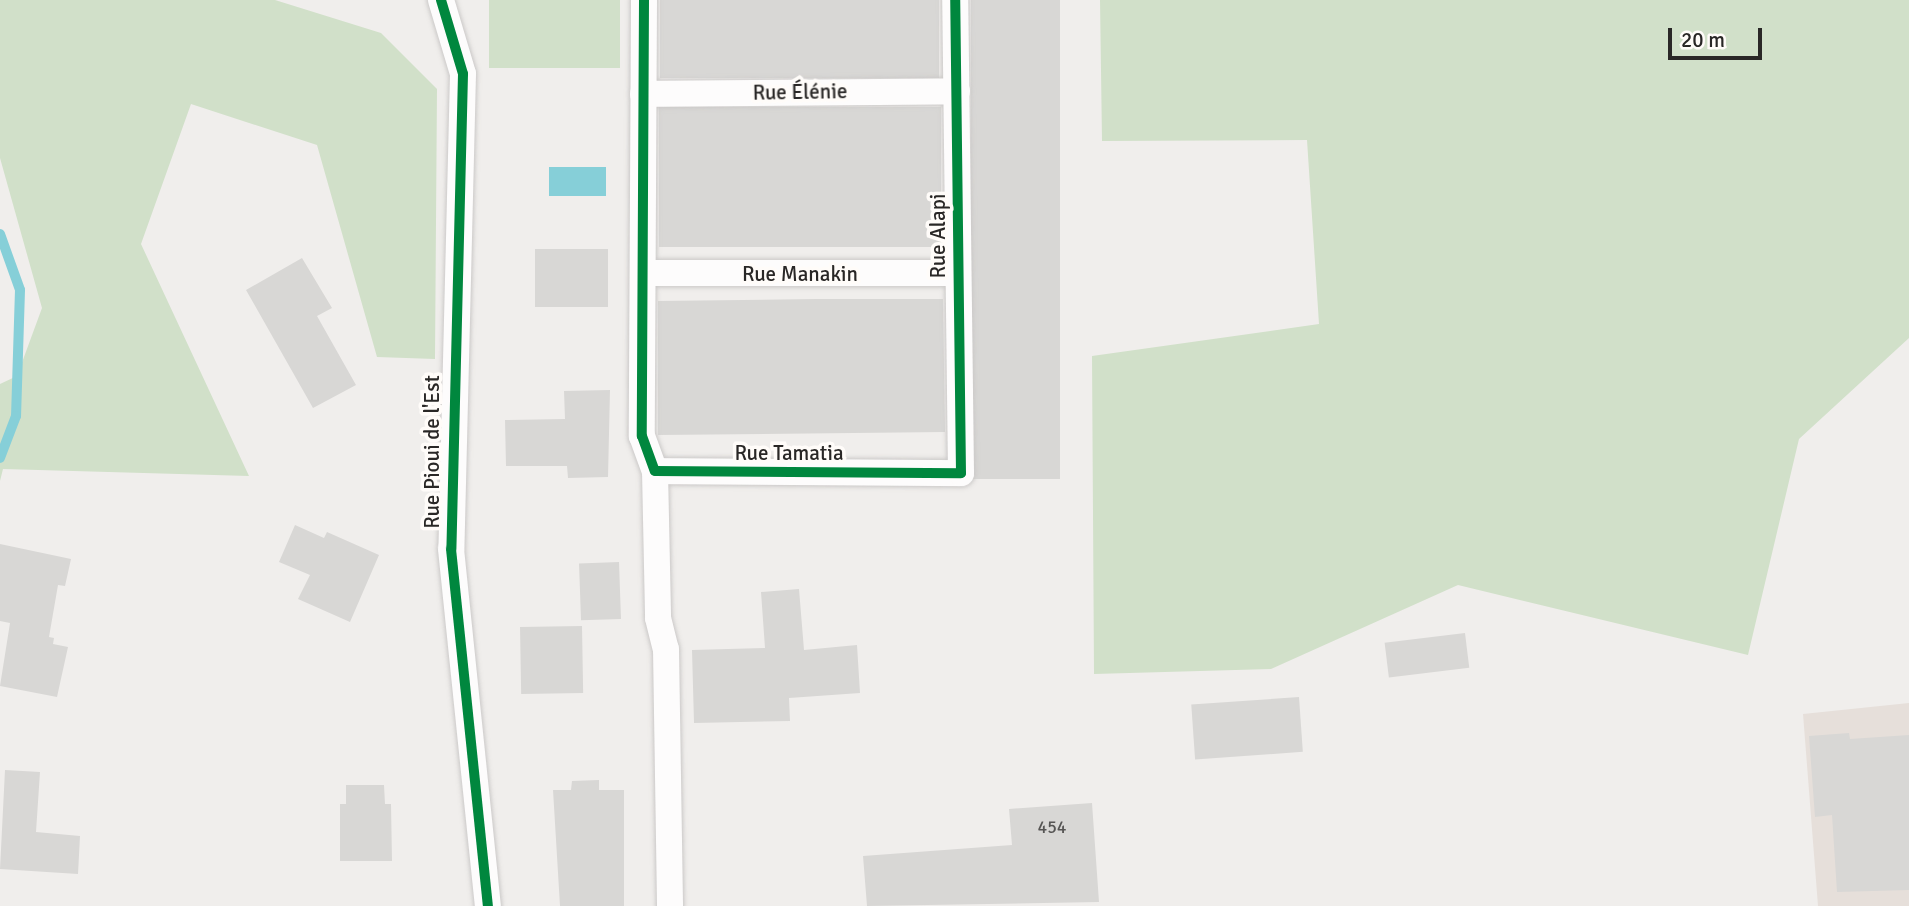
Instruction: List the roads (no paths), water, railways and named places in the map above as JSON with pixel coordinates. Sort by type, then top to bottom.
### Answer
[{"type":"street","name":"Rue Pioui de l'Est","points":[[440,0],[463,74],[451,548],[488,906]]},
{"type":"street","points":[[644,0],[642,436],[655,471],[658,618],[666,649],[670,906]]},
{"type":"street","name":"Rue Alapi","points":[[955,0],[961,473]]},
{"type":"street","name":"Rue Élénie","points":[[643,93],[957,91]]},
{"type":"street","name":"Rue Manakin","points":[[643,273],[958,273]]},
{"type":"street","name":"Rue Tamatia","points":[[655,471],[961,473]]},
{"type":"water","points":[[549,167],[606,167],[606,196],[549,196]]},
{"type":"waterway","points":[[0,234],[20,290],[16,416],[0,458]]}]
